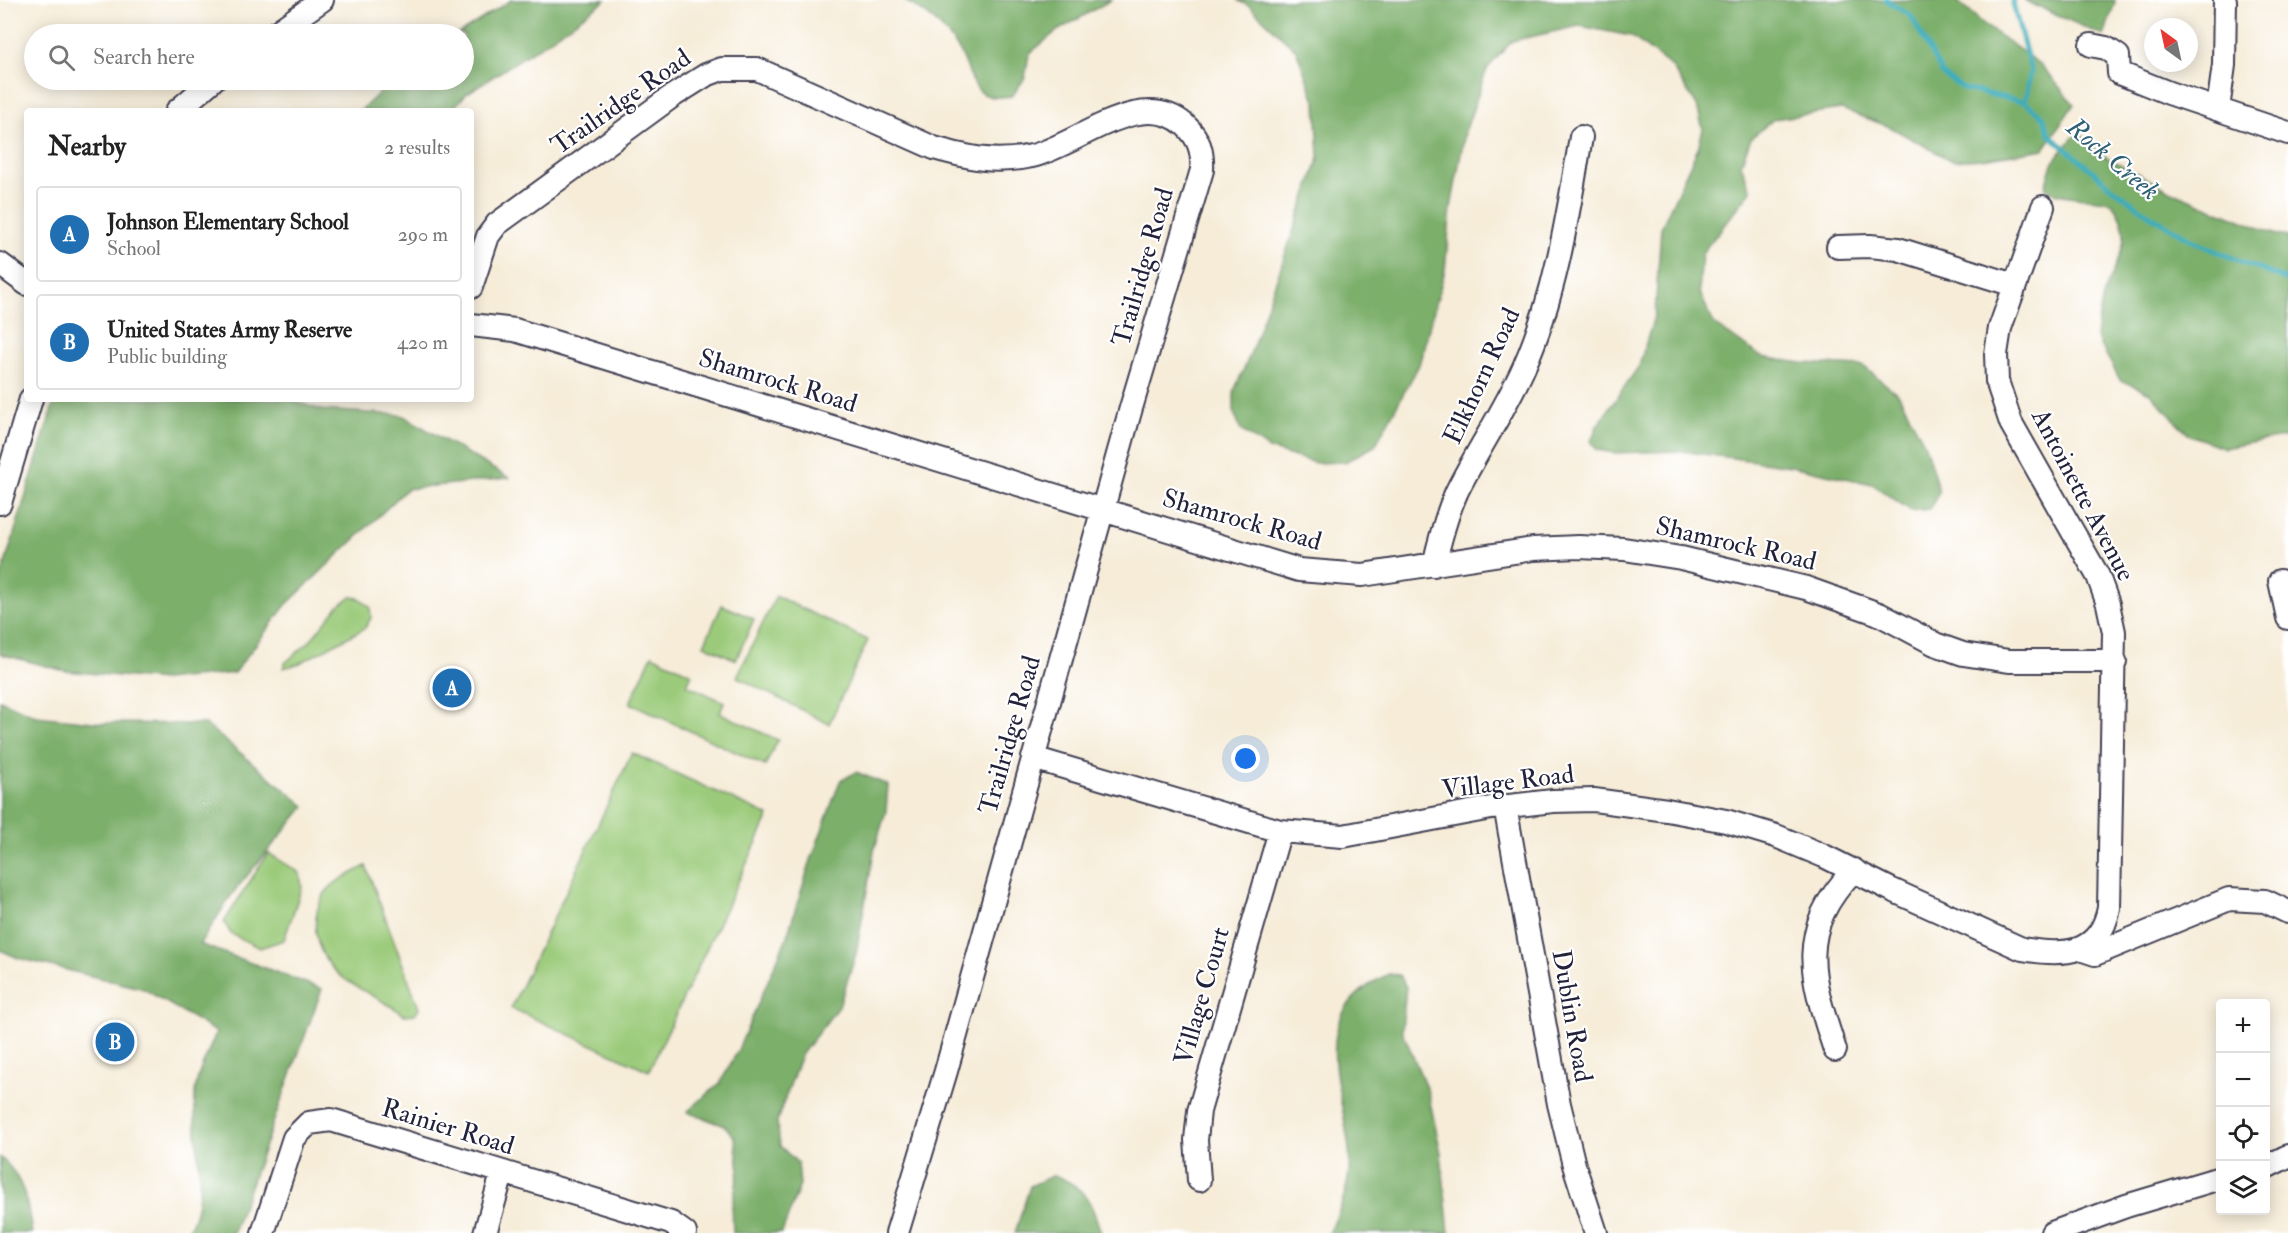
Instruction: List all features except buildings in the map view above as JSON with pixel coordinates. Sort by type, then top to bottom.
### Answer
[{"type":"street","points":[[288,24],[322,0]]},
{"type":"street","points":[[2218,109],[2224,65],[2225,0]]},
{"type":"street","points":[[2091,45],[2106,48],[2118,56],[2119,73],[2288,133]]},
{"type":"street","name":"Trailridge Road","points":[[474,278],[488,236],[497,224],[672,97],[706,75],[722,69],[757,69],[934,148],[996,162],[1035,155],[1123,116],[1166,115],[1180,121],[1193,132],[1202,156],[1202,170],[1103,510],[946,1071],[897,1233]]},
{"type":"street","points":[[180,108],[201,90]]},
{"type":"street","name":"Elkhorn Road","points":[[1434,565],[1442,527],[1457,492],[1524,368],[1543,316],[1565,230],[1581,137]]},
{"type":"street","name":"Antoinette Avenue","points":[[2043,207],[2000,328],[1996,354],[1997,381],[2011,423],[2098,576],[2108,604],[2114,632],[2109,908],[2100,933],[2080,949]]},
{"type":"street","points":[[1838,248],[1870,246],[1898,249],[2014,285]]},
{"type":"street","points":[[0,264],[24,282]]},
{"type":"street","name":"Shamrock Road","points":[[474,325],[515,330],[1299,570],[1362,575],[1533,549],[1578,547],[1624,549],[1682,558],[1806,588],[1879,614],[1935,644],[1963,654],[2009,661],[2115,661]]},
{"type":"street","points":[[0,503],[30,402]]},
{"type":"street","points":[[2280,581],[2288,618]]},
{"type":"street","name":"Village Road","points":[[1033,758],[1280,831],[1343,836],[1505,806],[1594,800],[1726,821],[1776,836],[2022,949],[2044,952],[2080,949],[2095,954],[2229,899],[2265,901],[2288,912]]},
{"type":"street","name":"Dublin Road","points":[[1505,806],[1558,1104],[1574,1165],[1596,1233]]},
{"type":"street","name":"Village Court","points":[[1198,1180],[1196,1140],[1199,1111],[1280,831]]},
{"type":"street","points":[[1835,1050],[1820,1007],[1814,976],[1812,944],[1826,905],[1854,870]]},
{"type":"street","name":"Rainier Road","points":[[263,1233],[294,1138],[300,1130],[318,1120],[331,1120],[671,1224],[685,1233]]},
{"type":"street","points":[[2270,1165],[2288,1156]]},
{"type":"street","points":[[485,1233],[502,1174]]},
{"type":"street","points":[[2052,1233],[2126,1206],[2216,1179]]},
{"type":"green space","points":[[511,0],[606,0],[544,44],[474,89],[474,24]]},
{"type":"green space","points":[[904,0],[1111,0],[1057,31],[1029,54],[1025,78],[1012,96],[998,97],[987,96],[979,91],[962,55],[946,33],[928,16]]},
{"type":"green space","points":[[1237,0],[1956,0],[1986,26],[2040,64],[2074,104],[2044,149],[1983,159],[1952,161],[1890,127],[1841,109],[1774,119],[1751,138],[1741,164],[1751,191],[1702,253],[1699,291],[1714,324],[1762,357],[1802,363],[1863,366],[1899,395],[1925,445],[1939,492],[1930,509],[1911,511],[1872,484],[1791,466],[1681,451],[1614,453],[1597,450],[1591,441],[1597,426],[1639,366],[1655,313],[1661,228],[1698,148],[1703,129],[1697,106],[1672,67],[1631,36],[1579,26],[1512,41],[1487,69],[1465,132],[1451,208],[1445,270],[1419,365],[1375,446],[1345,462],[1315,463],[1269,449],[1241,430],[1234,413],[1234,391],[1250,355],[1319,158],[1316,103],[1296,50],[1249,6]]},
{"type":"green space","points":[[2023,0],[2115,0],[2115,2],[2104,36]]},
{"type":"green space","points":[[382,90],[472,90],[454,108],[363,108]]},
{"type":"green space","points":[[2076,134],[2082,135],[2097,152],[2168,190],[2277,235],[2288,237],[2288,436],[2224,448],[2188,434],[2150,393],[2120,380],[2096,336],[2104,294],[2124,238],[2119,215],[2111,202],[2056,194],[2045,187],[2052,163]]},
{"type":"green space","points":[[54,402],[297,402],[322,410],[402,415],[509,478],[407,489],[286,605],[234,673],[164,680],[65,671],[0,654],[0,580]]},
{"type":"green space","points":[[776,596],[868,640],[829,724],[737,677]]},
{"type":"green space","points":[[351,597],[359,598],[370,607],[371,618],[365,628],[298,664],[283,668],[285,663],[309,642],[338,606]]},
{"type":"green space","points":[[722,605],[754,619],[736,660],[704,645]]},
{"type":"green space","points":[[652,655],[692,674],[687,685],[724,702],[720,713],[778,740],[765,766],[630,703]]},
{"type":"green space","points":[[0,700],[36,716],[103,723],[205,724],[305,806],[232,894],[200,944],[322,989],[233,1233],[187,1233],[198,1201],[196,1085],[216,1032],[144,989],[18,958],[0,950]]},
{"type":"green space","points":[[632,753],[769,816],[649,1071],[511,1008]]},
{"type":"green space","points":[[856,772],[888,785],[886,811],[874,851],[856,954],[839,1006],[801,1055],[777,1121],[780,1146],[798,1163],[800,1185],[782,1233],[733,1233],[732,1206],[739,1170],[735,1138],[725,1126],[687,1112],[720,1083],[737,1052],[786,939],[811,860],[840,781]]},
{"type":"green space","points":[[268,853],[300,873],[302,887],[284,940],[260,948],[231,934],[224,922]]},
{"type":"green space","points":[[366,866],[419,1008],[415,1014],[404,1015],[342,977],[321,951],[316,920],[322,898],[330,887],[341,879]]},
{"type":"green space","points":[[1389,974],[1399,975],[1406,987],[1402,1030],[1428,1092],[1441,1153],[1449,1233],[1329,1233],[1345,1192],[1350,1160],[1336,1073],[1334,1050],[1337,1028],[1346,1008],[1363,990]]},
{"type":"green space","points":[[0,1157],[15,1173],[24,1191],[32,1233],[0,1233]]},
{"type":"green space","points":[[1054,1175],[1074,1185],[1086,1197],[1101,1233],[1015,1233],[1030,1186]]},
{"type":"waterway","name":"Rock Creek","points":[[1886,0],[1911,16],[1943,75],[1964,89],[2025,102],[2044,117],[2050,135],[2110,186],[2154,218],[2197,243],[2288,281]]},
{"type":"waterway","points":[[2012,0],[2031,71],[2025,102]]},
{"type":"place","name":"Johnson Elementary School","points":[[452,688]]},
{"type":"place","name":"United States Army Reserve","points":[[115,1042]]}]
